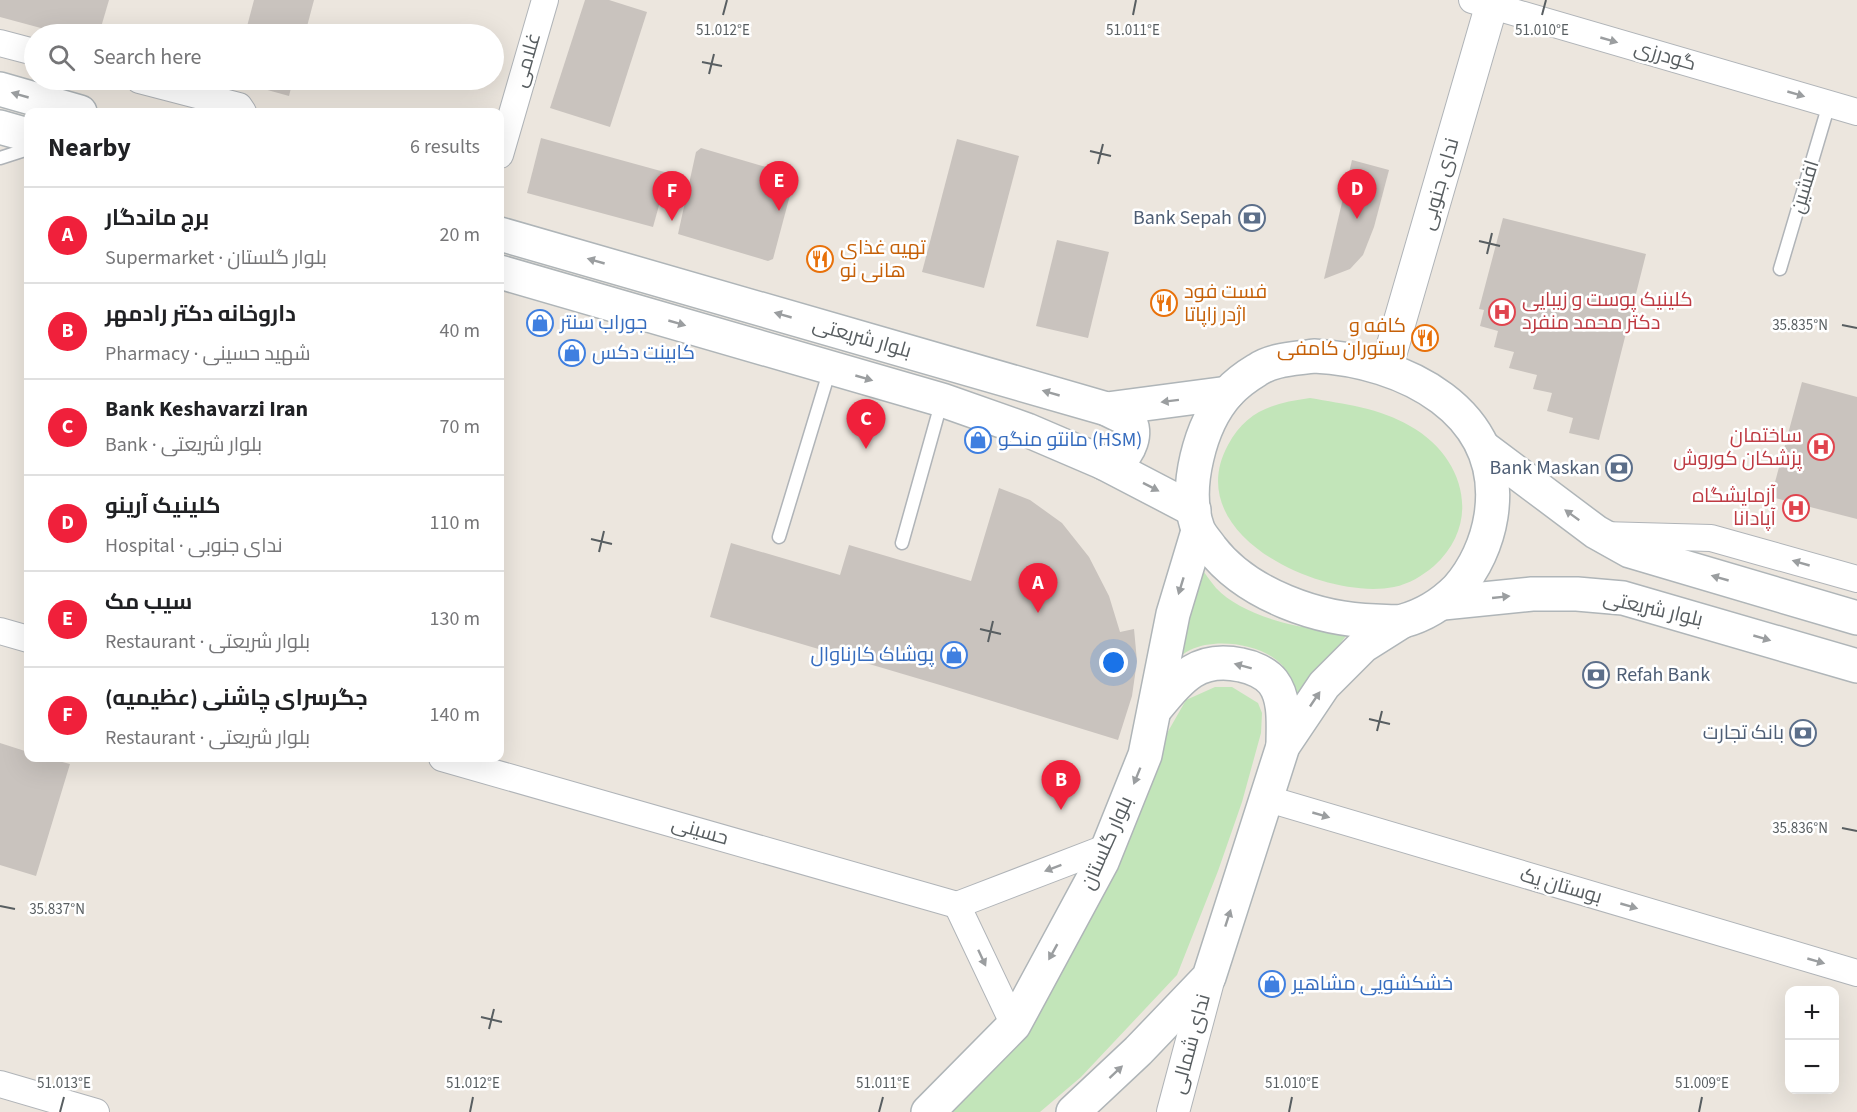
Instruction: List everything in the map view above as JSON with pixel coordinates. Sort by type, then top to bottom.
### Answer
[{"type":"main road","points":[[0,89],[66,108]]},
{"type":"main road","points":[[0,127],[24,134]]},
{"type":"main road","name":"بلوار شریعتی","points":[[504,235],[1107,409],[1228,393]]},
{"type":"main road","name":"بلوار شریعتی","points":[[504,273],[942,400],[1027,430],[1104,463],[1196,520]]},
{"type":"main road","points":[[1073,1112],[1138,1051],[1209,977],[1265,798],[1284,746],[1324,685],[1363,646],[1401,622],[1443,603],[1474,565],[1484,545],[1490,524],[1493,480],[1484,448],[1476,432],[1447,401],[1426,388],[1386,369],[1340,357],[1314,356],[1281,361],[1258,368],[1228,393]]},
{"type":"main road","name":"بلوار گلستان","points":[[928,1112],[1014,1025],[1097,872],[1108,847],[1145,755],[1156,708],[1173,614],[1196,520],[1193,487],[1195,464],[1210,422],[1228,393]]},
{"type":"main road","points":[[1104,463],[1118,460],[1126,452],[1131,443],[1133,429],[1130,422],[1107,409]]},
{"type":"main road","points":[[1484,448],[1600,535],[1630,551],[1857,618]]},
{"type":"main road","points":[[1196,520],[1220,559],[1253,585],[1292,605],[1327,616],[1364,621],[1401,622]]},
{"type":"main road","name":"بلوار شریعتی","points":[[1443,603],[1532,594],[1577,594],[1623,598],[1857,666]]},
{"type":"main road","points":[[1156,708],[1174,685],[1202,665],[1226,662],[1248,666],[1262,673],[1274,683],[1283,706],[1284,746]]},
{"type":"street","name":"غلامی","points":[[504,141],[545,0]]},
{"type":"street","name":"گودرزی","points":[[1485,2],[1857,112]]},
{"type":"street","name":"ندای جنوبی","points":[[1386,369],[1485,2]]},
{"type":"street","points":[[0,43],[24,49]]},
{"type":"street","points":[[177,90],[240,108]]},
{"type":"street","points":[[1600,535],[1711,538],[1857,579]]},
{"type":"street","points":[[0,631],[24,638]]},
{"type":"street","name":"حسینی","points":[[456,762],[957,905]]},
{"type":"street","name":"بوستان یک","points":[[1265,798],[1857,973]]},
{"type":"street","points":[[1014,1025],[957,905],[1108,847]]},
{"type":"street","name":"ندای شمالی","points":[[1173,1112],[1209,977]]},
{"type":"street","points":[[0,1084],[96,1112]]},
{"type":"lane","name":"افشین","points":[[1780,269],[1829,104]]},
{"type":"lane","points":[[0,158],[24,150]]},
{"type":"lane","points":[[779,537],[830,368]]},
{"type":"lane","points":[[902,543],[942,400]]},
{"type":"green space","points":[[1310,398],[1362,407],[1398,420],[1429,439],[1443,454],[1454,472],[1461,491],[1462,510],[1459,530],[1449,549],[1434,566],[1420,576],[1394,587],[1364,589],[1331,583],[1297,572],[1266,555],[1240,533],[1223,507],[1218,478],[1228,445],[1235,433],[1243,424],[1262,411],[1284,403]]},
{"type":"green space","points":[[1199,565],[1225,596],[1261,616],[1302,627],[1351,629],[1296,704],[1288,674],[1282,665],[1263,652],[1239,645],[1213,644],[1190,650],[1175,661]]},
{"type":"green space","points":[[1215,687],[1232,687],[1258,703],[1262,713],[1261,733],[1242,802],[1218,871],[1177,975],[1081,1077],[1040,1112],[946,1112],[1144,795],[1166,735],[1186,700]]},
{"type":"building","points":[[0,0],[109,0],[102,24],[26,24],[0,17]]},
{"type":"building","points":[[254,0],[314,0],[308,24],[248,24]]},
{"type":"building","points":[[585,0],[609,0],[647,12],[610,127],[550,108]]},
{"type":"building","points":[[267,90],[290,90],[289,96]]},
{"type":"building","points":[[541,138],[668,173],[653,227],[527,193]]},
{"type":"building","points":[[957,139],[1019,156],[984,288],[922,272]]},
{"type":"building","points":[[701,148],[790,174],[794,180],[773,259],[768,261],[678,234],[696,152]]},
{"type":"building","points":[[1352,160],[1389,170],[1374,227],[1363,255],[1350,269],[1324,279]]},
{"type":"building","points":[[1503,218],[1646,254],[1599,440],[1569,433],[1573,418],[1547,411],[1552,393],[1533,389],[1537,375],[1509,368],[1514,352],[1494,347],[1498,331],[1480,326],[1484,310],[1479,309]]},
{"type":"building","points":[[1057,240],[1109,252],[1088,338],[1036,326]]},
{"type":"building","name":"ساختمان پزشکان کوروش","points":[[1802,382],[1857,397],[1857,519],[1771,497]]},
{"type":"building","points":[[999,488],[1030,500],[1062,523],[1089,557],[1109,596],[1120,632],[1134,629],[1137,661],[1132,696],[1118,740],[710,617],[731,543],[840,575],[849,545],[971,581]]},
{"type":"building","points":[[0,743],[24,751],[24,762],[70,764],[36,876],[0,865]]},
{"type":"place","name":"سیب مک","points":[[779,211]]},
{"type":"place","name":"Bank Sepah","points":[[1252,218]]},
{"type":"place","name":"کلینیک آرینو","points":[[1357,219]]},
{"type":"place","name":"جگرسرای چاشنی (عظیمیه)","points":[[672,221]]},
{"type":"place","name":"تهیه غذای هانی نو","points":[[820,259]]},
{"type":"place","name":"فست فود اژدر زاپاتا","points":[[1164,303]]},
{"type":"place","name":"کلینیک پوست و زیبایی دکتر محمد منفرد","points":[[1502,312]]},
{"type":"place","name":"جوراب سنتر","points":[[540,323]]},
{"type":"place","name":"کافه و رستوران کامفی","points":[[1425,338]]},
{"type":"place","name":"کابینت دکس","points":[[572,353]]},
{"type":"place","name":"مانتو منگو (HSM)","points":[[978,440]]},
{"type":"place","name":"ساختمان پزشکان کوروش","points":[[1821,447]]},
{"type":"place","name":"Bank Keshavarzi Iran","points":[[866,449]]},
{"type":"place","name":"Bank Maskan","points":[[1619,468]]},
{"type":"place","name":"آزمایشگاه آپادانا","points":[[1796,508]]},
{"type":"place","name":"برج ماندگار","points":[[1038,613]]},
{"type":"place","name":"پوشاک کارناوال","points":[[954,655]]},
{"type":"place","name":"Refah Bank","points":[[1596,675]]},
{"type":"place","name":"بانک تجارت","points":[[1803,733]]},
{"type":"place","name":"داروخانه دکتر رادمهر","points":[[1061,810]]},
{"type":"place","name":"خشکشویی مشاهیر","points":[[1272,984]]}]
